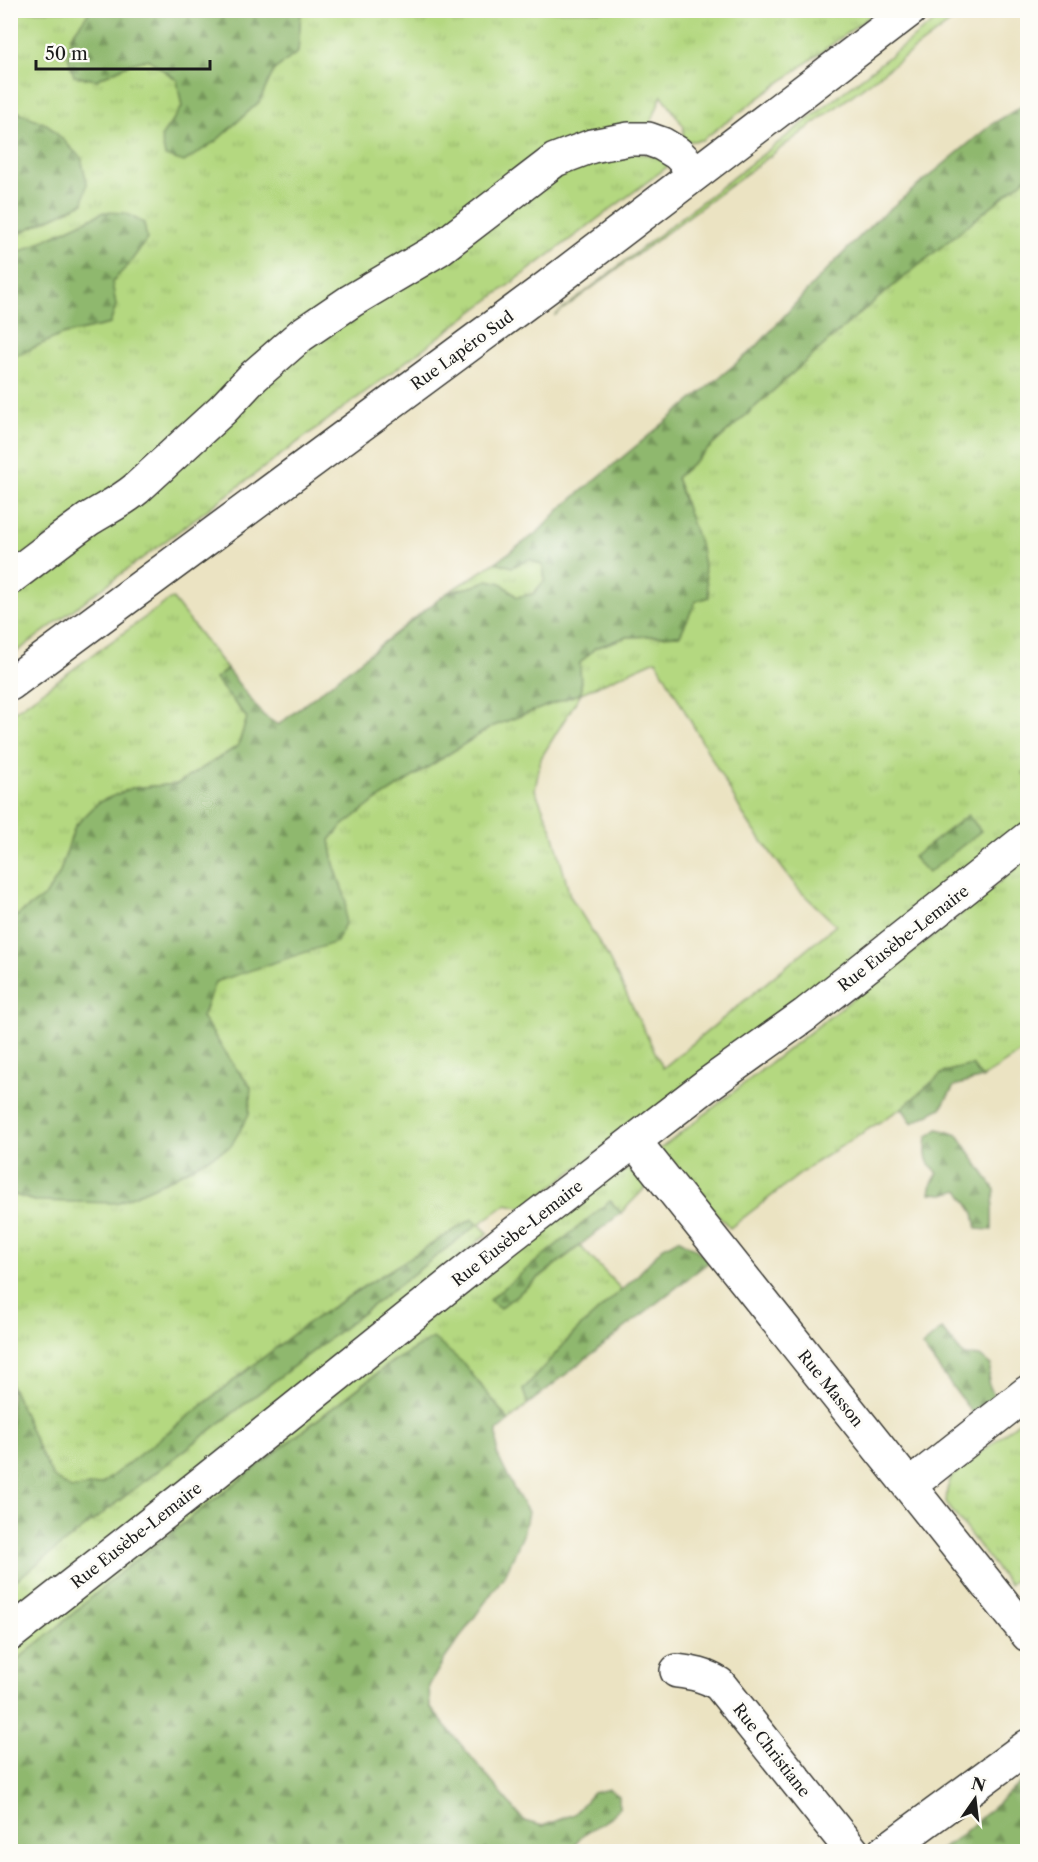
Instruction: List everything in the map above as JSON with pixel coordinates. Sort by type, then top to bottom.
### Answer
[{"type":"street","name":"Rue Lapéro Sud","points":[[10,684],[546,288],[910,10]]},
{"type":"street","points":[[10,578],[103,510],[123,500],[223,409],[254,376],[301,335],[351,300],[439,249],[555,160],[592,146],[629,139],[648,139],[664,132],[696,172]]},
{"type":"street","name":"Rue Eusèbe-Lemaire","points":[[10,1634],[507,1239],[707,1085],[805,1015],[1028,838]]},
{"type":"street","name":"Rue Masson","points":[[634,1141],[1028,1635]]},
{"type":"street","points":[[909,1486],[1028,1392]]},
{"type":"street","name":"Rue Christiane","points":[[677,1671],[699,1674],[719,1684],[853,1851]]},
{"type":"street","points":[[884,1851],[1028,1746]]},
{"type":"green space","points":[[11,11],[91,11],[70,37],[96,80],[127,65],[148,59],[177,80],[182,107],[161,138],[216,141],[259,102],[274,70],[298,52],[301,11],[877,11],[702,140],[682,142],[684,127],[662,95],[649,133],[601,136],[209,414],[11,565],[11,358],[61,335],[110,324],[116,305],[111,282],[129,264],[104,212],[11,256],[11,237],[83,203],[14,110],[11,111]]},
{"type":"green space","points":[[90,11],[301,11],[298,52],[274,70],[259,102],[216,141],[184,162],[165,156],[161,137],[182,107],[177,80],[148,59],[127,65],[96,80],[74,76],[68,48],[73,34]]},
{"type":"green space","points":[[948,11],[966,11],[554,316]]},
{"type":"green space","points":[[1027,103],[1027,177],[855,317],[676,478],[701,548],[709,597],[696,601],[680,635],[626,637],[595,648],[580,663],[581,693],[491,727],[375,801],[341,827],[330,840],[334,864],[346,900],[345,923],[337,942],[215,982],[202,1017],[251,1087],[249,1114],[231,1146],[165,1182],[117,1203],[35,1201],[11,1194],[11,920],[46,895],[59,875],[75,826],[99,802],[132,788],[177,784],[238,746],[247,718],[215,679],[227,669],[263,715],[278,725],[447,593],[488,580],[501,583],[517,597],[533,594],[545,580],[543,566],[530,559],[512,567],[496,562],[538,532],[561,508],[756,347],[874,222],[992,124]]},
{"type":"green space","points":[[14,110],[48,125],[81,158],[87,183],[83,203],[11,237],[10,111]]},
{"type":"green space","points":[[604,150],[669,157],[667,167],[11,656],[11,589],[298,343]]},
{"type":"green space","points":[[1027,177],[1028,770],[1023,773],[1027,778],[1027,822],[877,944],[523,1208],[507,1204],[479,1224],[488,1233],[260,1428],[11,1626],[11,1584],[478,1224],[471,1220],[305,1325],[102,1484],[71,1489],[53,1477],[11,1385],[11,1194],[35,1201],[251,1087],[202,1017],[215,982],[252,969],[334,864],[330,840],[341,827],[375,801],[491,727],[581,693],[580,663],[595,648],[626,637],[680,635],[696,601],[709,597],[683,495],[676,478],[855,317]],"holes":[[[656,660],[747,821],[798,889],[836,925],[663,1068],[606,953],[570,896],[553,832],[535,790],[541,758],[581,693]],[[968,815],[980,831],[928,872],[914,857]]]},
{"type":"green space","points":[[104,212],[125,213],[144,223],[147,239],[129,264],[112,282],[116,305],[110,324],[61,335],[11,358],[11,256]]},
{"type":"green space","points":[[530,559],[543,566],[545,580],[533,594],[517,597],[501,583],[488,580],[447,593],[496,562],[512,567]]},
{"type":"green space","points":[[172,598],[227,669],[215,679],[247,718],[238,746],[177,784],[132,788],[75,826],[59,875],[46,895],[11,920],[11,714]]},
{"type":"green space","points":[[968,815],[981,831],[928,873],[913,857]]},
{"type":"green space","points":[[1027,859],[1027,1048],[982,1078],[972,1065],[944,1072],[902,1108],[813,1164],[730,1228],[658,1150],[960,915]]},
{"type":"green space","points":[[972,1065],[982,1078],[954,1086],[941,1108],[912,1123],[902,1108],[944,1072]]},
{"type":"green space","points":[[938,1129],[958,1135],[995,1190],[992,1230],[977,1229],[974,1213],[959,1190],[944,1194],[930,1193],[932,1183],[938,1173],[928,1162],[927,1137]]},
{"type":"green space","points":[[627,1170],[640,1175],[646,1187],[621,1213],[611,1201],[500,1308],[580,1246],[622,1290],[576,1331],[523,1390],[528,1404],[509,1421],[463,1363],[394,1360],[122,1571],[11,1665],[11,1646],[609,1177]]},
{"type":"green space","points":[[610,1201],[621,1213],[500,1308],[489,1300]]},
{"type":"green space","points":[[472,1219],[478,1224],[11,1584],[11,1385],[53,1477],[71,1489],[102,1484],[305,1325]]},
{"type":"green space","points":[[678,1239],[710,1261],[528,1404],[523,1390],[576,1331],[636,1277],[662,1248]]},
{"type":"green space","points":[[942,1329],[964,1356],[980,1356],[991,1365],[988,1382],[994,1396],[972,1413],[922,1346]]},
{"type":"green space","points":[[433,1338],[463,1363],[509,1421],[497,1431],[497,1454],[528,1512],[523,1535],[506,1573],[444,1660],[429,1686],[430,1707],[524,1821],[543,1826],[574,1814],[593,1793],[609,1789],[619,1796],[619,1808],[606,1820],[581,1836],[574,1851],[11,1851],[11,1665],[122,1571],[395,1360]]},
{"type":"green space","points":[[1027,1415],[1027,1570],[1009,1585],[946,1503],[947,1490],[951,1477]]},
{"type":"green space","points":[[1027,1777],[1027,1851],[938,1851],[959,1837]]}]
